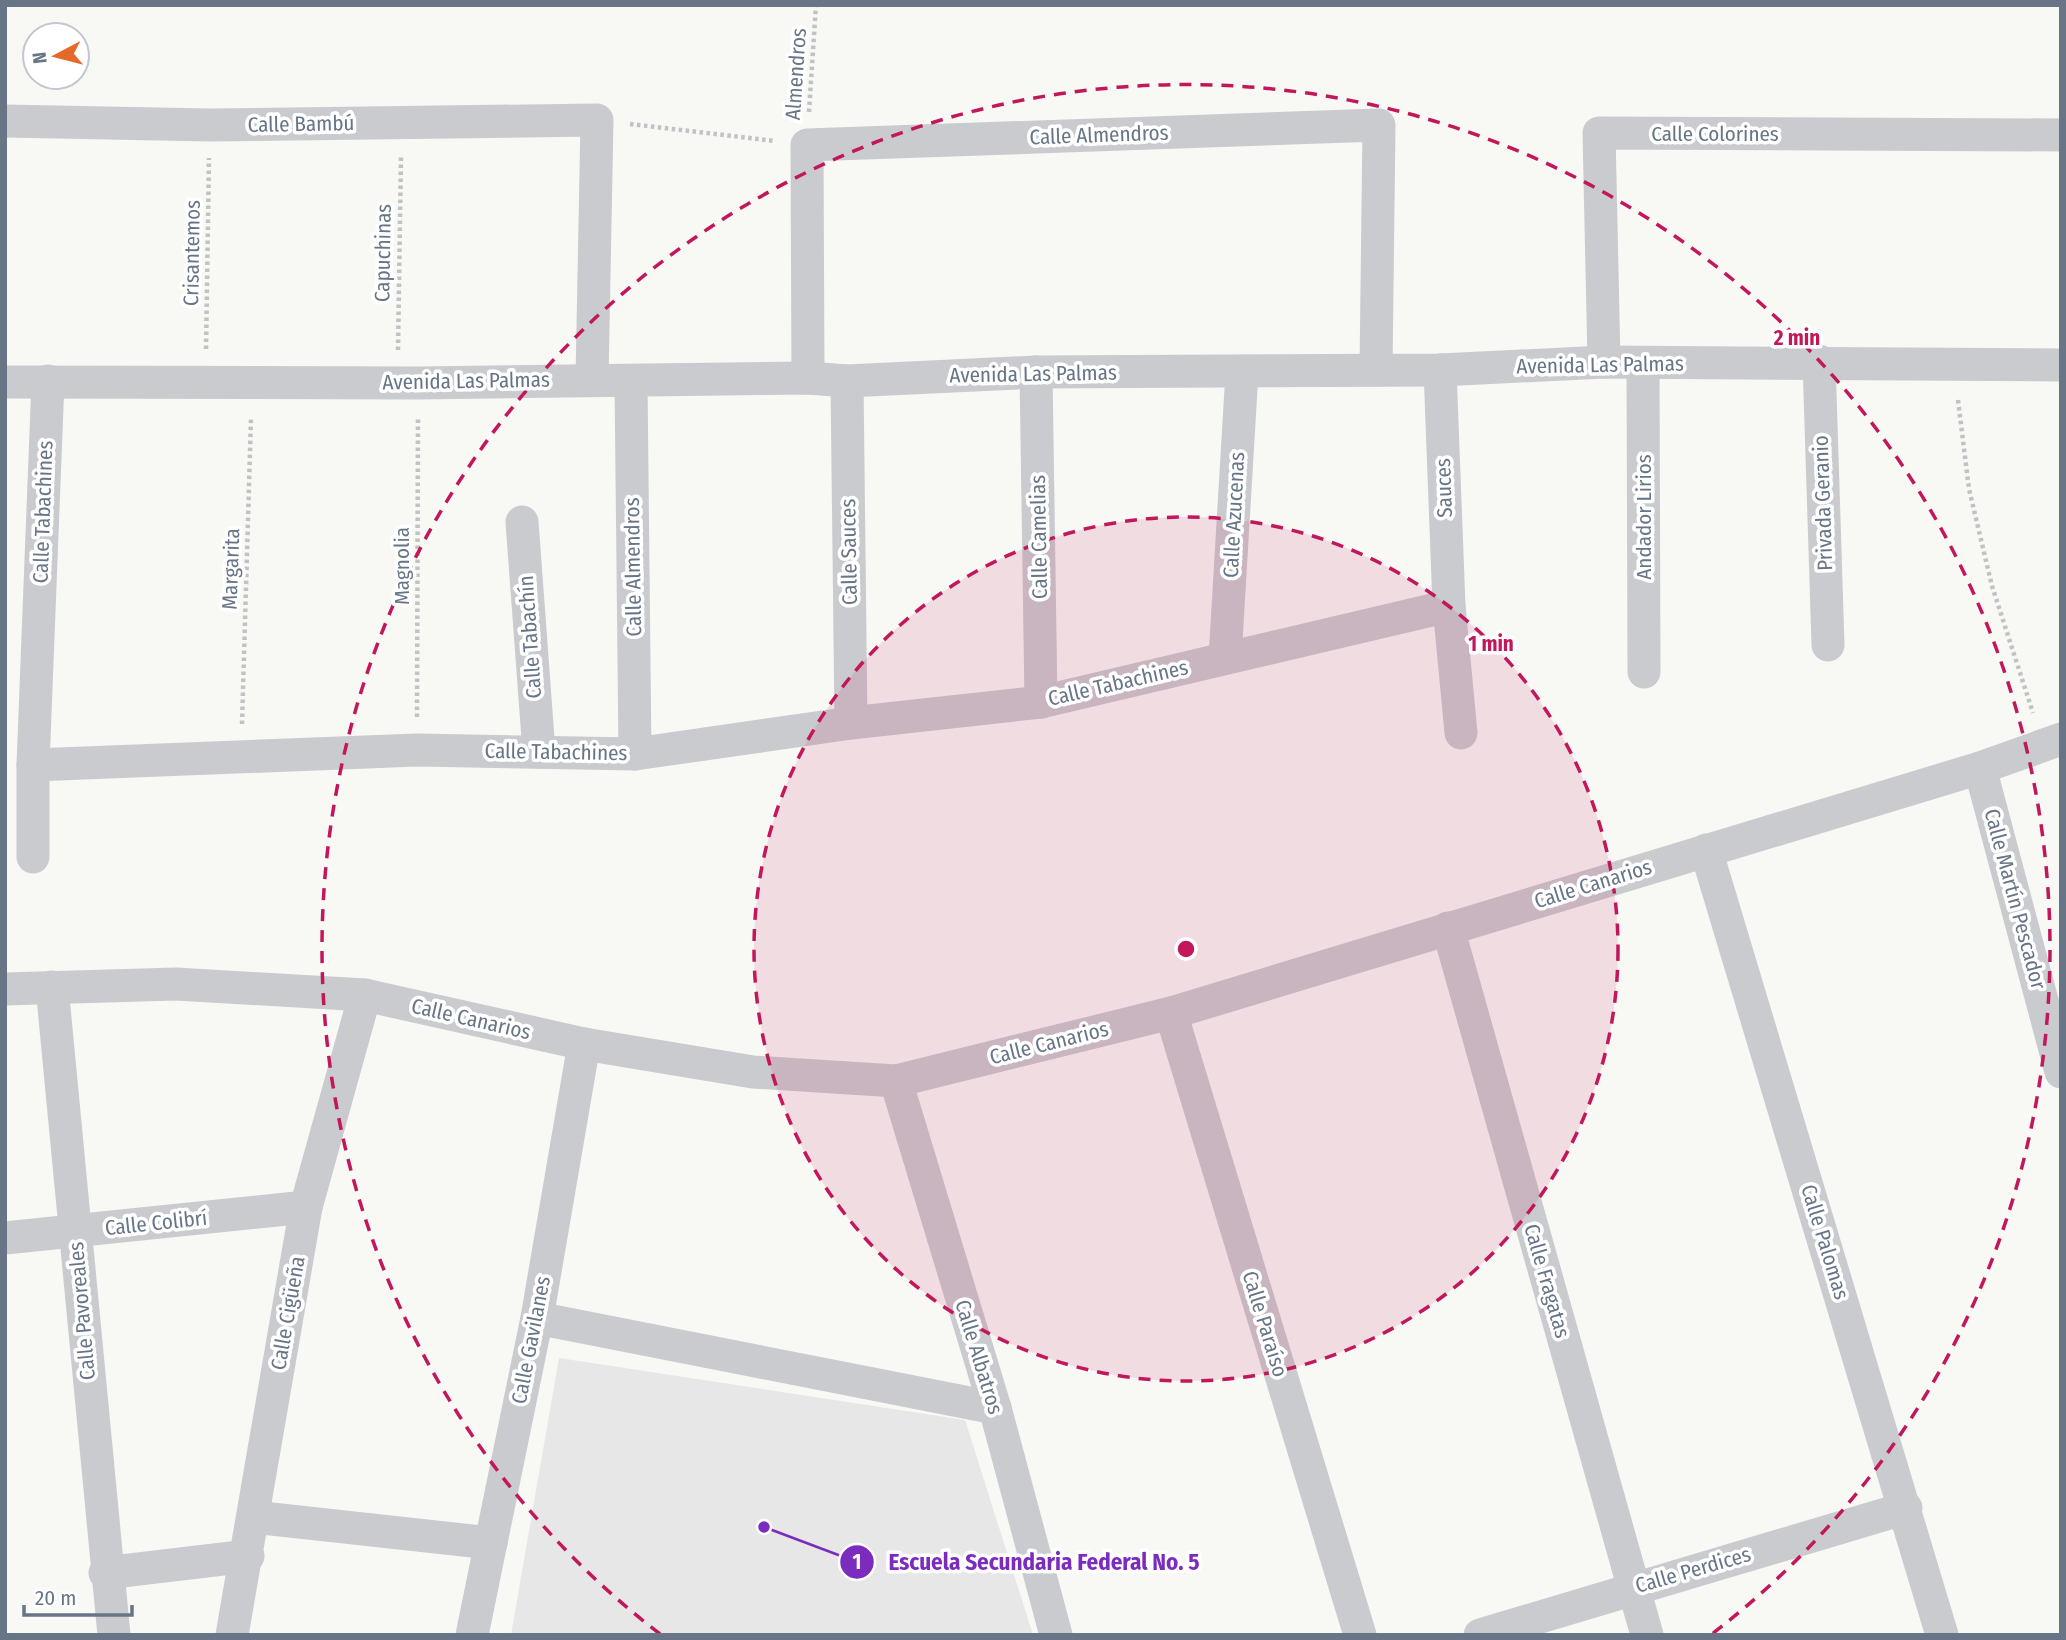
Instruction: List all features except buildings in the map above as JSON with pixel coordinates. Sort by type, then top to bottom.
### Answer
[{"type":"street","points":[[592,379],[597,120]]},
{"type":"street","name":"Calle Bambú","points":[[5,121],[209,125],[597,120]]},
{"type":"street","name":"Calle Almendros","points":[[807,145],[1379,125],[1376,370]]},
{"type":"street","name":"Calle Colorines","points":[[1604,362],[1599,133],[2061,135]]},
{"type":"street","points":[[807,145],[808,378]]},
{"type":"street","name":"Avenida Las Palmas","points":[[5,382],[408,383],[808,378],[847,381],[1036,372],[1440,370],[1604,362],[1819,361],[1954,367],[2061,365]]},
{"type":"street","name":"Privada Geranio","points":[[1819,361],[1828,645]]},
{"type":"street","name":"Andador Lirios","points":[[1643,363],[1644,672]]},
{"type":"street","name":"Sauces","points":[[1440,370],[1449,607],[1461,733]]},
{"type":"street","name":"Calle Camelias","points":[[1036,372],[1041,702]]},
{"type":"street","name":"Calle Azucenas","points":[[1225,658],[1242,372]]},
{"type":"street","name":"Calle Tabachines","points":[[48,381],[33,765],[417,750],[635,754],[851,723],[1041,702],[1449,607]]},
{"type":"street","name":"Calle Almendros","points":[[631,381],[635,754]]},
{"type":"street","name":"Calle Sauces","points":[[847,381],[851,723]]},
{"type":"street","name":"Calle Tabachín","points":[[522,522],[539,752]]},
{"type":"street","name":"Calle Canarios","points":[[5,989],[176,984],[365,995],[584,1044],[753,1072],[896,1082],[1171,1013],[1980,768],[2052,742]]},
{"type":"street","points":[[33,765],[33,858]]},
{"type":"street","name":"Calle Martín Pescador","points":[[1980,768],[2061,1072]]},
{"type":"street","name":"Calle Palomas","points":[[1706,850],[1942,1635]]},
{"type":"street","name":"Calle Fragatas","points":[[1448,928],[1647,1635]]},
{"type":"street","name":"Calle Pavoreales","points":[[52,987],[105,1573],[114,1635]]},
{"type":"street","name":"Calle Cigüeña","points":[[232,1635],[248,1556],[306,1207],[365,995]]},
{"type":"street","name":"Calle Paraíso","points":[[1171,1013],[1360,1635]]},
{"type":"street","name":"Calle Gavilanes","points":[[472,1635],[537,1318],[584,1044]]},
{"type":"street","name":"Calle Albatros","points":[[896,1082],[995,1408],[1056,1635]]},
{"type":"street","name":"Calle Colibrí","points":[[5,1238],[306,1207]]},
{"type":"street","points":[[537,1318],[995,1408]]},
{"type":"street","name":"Calle Perdices","points":[[1480,1635],[1906,1508]]},
{"type":"street","points":[[253,1517],[491,1543]]},
{"type":"street","points":[[105,1573],[248,1556]]},
{"type":"path","name":"Almendros","points":[[807,145],[816,5]]},
{"type":"path","points":[[597,120],[807,145]]},
{"type":"path","name":"Capuchinas","points":[[401,123],[408,383]]},
{"type":"path","name":"Crisantemos","points":[[206,381],[209,125]]},
{"type":"path","points":[[1954,367],[1969,489],[1992,586],[2052,742]]},
{"type":"path","name":"Margarita","points":[[241,757],[252,382]]},
{"type":"path","name":"Magnolia","points":[[408,383],[417,750]]},
{"type":"shaded area","points":[[559,1358],[965,1420],[1033,1635],[511,1635]]},
{"type":"place","name":"Escuela Secundaria Federal No. 5","points":[[764,1527]]}]
